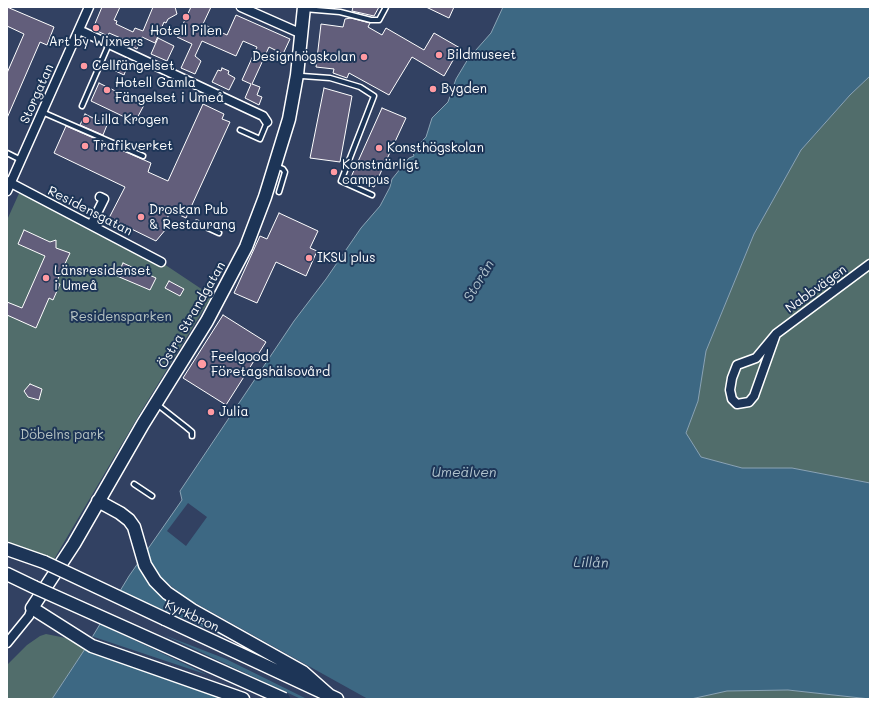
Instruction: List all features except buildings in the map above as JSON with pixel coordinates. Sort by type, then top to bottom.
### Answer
[{"type":"street","name":"Storgatan","points":[[7,191],[9,182],[21,160],[89,7]]},
{"type":"street","points":[[241,7],[302,34]]},
{"type":"street","name":"Östra Strandgatan","points":[[32,608],[74,544],[98,501],[224,291],[246,247],[276,166],[289,119],[298,75],[304,8]]},
{"type":"street","points":[[79,30],[263,116],[267,122]]},
{"type":"street","name":"Residensgatan","points":[[9,182],[161,262]]},
{"type":"street","points":[[91,225],[104,199],[100,197]]},
{"type":"street","name":"Nabbvägen","points":[[776,334],[754,396],[749,402],[737,404],[732,399],[730,390],[732,378],[737,365],[756,358],[776,334],[870,264]]},
{"type":"street","name":"Kyrkbron","points":[[98,501],[128,520],[136,532],[141,555],[145,565],[155,581],[166,593],[192,610],[303,672],[333,697]]},
{"type":"street","name":"Kyrkbron","points":[[7,549],[44,562],[333,697]]},
{"type":"street","points":[[7,574],[284,699]]},
{"type":"street","points":[[7,643],[29,616],[32,608],[86,643],[243,699]]},
{"type":"lane","points":[[304,8],[330,9],[349,13],[364,19],[379,20],[386,7]]},
{"type":"lane","points":[[82,106],[109,44]]},
{"type":"lane","points":[[302,76],[340,81],[360,87],[374,96],[341,181],[372,195]]},
{"type":"lane","points":[[42,112],[143,156]]},
{"type":"lane","points":[[240,130],[260,139],[267,122]]},
{"type":"lane","points":[[7,153],[21,160]]},
{"type":"lane","points":[[276,166],[283,168],[285,172],[279,192]]},
{"type":"lane","points":[[197,223],[219,233]]},
{"type":"lane","points":[[156,404],[192,432],[192,436]]},
{"type":"lane","points":[[134,484],[152,496]]},
{"type":"green space","points":[[870,76],[870,483],[792,468],[742,468],[701,457],[686,433],[698,401],[706,351],[754,234],[801,150],[850,95]]},
{"type":"green space","points":[[21,189],[161,262],[212,296],[142,410],[53,561],[7,544],[7,220]]},
{"type":"green space","points":[[46,634],[66,638],[85,649],[52,699],[7,699],[7,665],[27,645],[40,636]]},
{"type":"green space","points":[[788,690],[870,699],[691,699],[727,691]]},
{"type":"water","name":"Umeälven","points":[[503,7],[870,7],[870,76],[850,95],[801,150],[754,234],[706,351],[698,401],[686,433],[701,457],[742,468],[792,468],[870,483],[870,699],[788,690],[727,691],[691,699],[52,699],[85,649],[129,576],[182,500],[180,491],[294,321],[326,279],[361,228],[380,206],[390,187],[392,179],[409,158],[414,156],[413,153],[415,152],[416,147],[426,137],[432,118],[448,102],[456,79],[468,59],[491,33]]},
{"type":"pier","points":[[188,503],[207,517],[186,546],[167,531]]},
{"type":"pier","points":[[149,560],[162,579],[188,599],[368,699],[307,699],[226,659],[164,635],[301,699],[242,699],[84,647],[91,636],[208,675],[98,623],[118,590],[228,638],[230,635],[160,589]]},
{"type":"place","name":"Hotell Pilen","points":[[186,17]]},
{"type":"place","name":"Art by Wixners","points":[[96,28]]},
{"type":"place","name":"Bildmuseet","points":[[439,55]]},
{"type":"place","name":"Designhögskolan","points":[[364,57]]},
{"type":"place","name":"Cellfängelset","points":[[84,66]]},
{"type":"place","name":"Bygden","points":[[433,89]]},
{"type":"place","name":"Hotell Gamla Fängelset i Umeå","points":[[107,90]]},
{"type":"place","name":"Lilla Krogen","points":[[86,120]]},
{"type":"place","name":"Trafikverket","points":[[85,146]]},
{"type":"place","name":"Konsthögskolan","points":[[379,148]]},
{"type":"place","name":"Konstnärligt campus","points":[[334,172]]},
{"type":"place","name":"Droskan Pub & Restaurang","points":[[141,217]]},
{"type":"place","name":"IKSU plus","points":[[309,258]]},
{"type":"place","name":"Länsresidenset i Umeå","points":[[46,278]]},
{"type":"place","name":"Feelgood Företagshälsovård","points":[[202,364]]},
{"type":"place","name":"Julia","points":[[211,412]]},
{"type":"water label","name":"Storån","points":[[479,281]]},
{"type":"water label","name":"Lillån","points":[[591,563]]},
{"type":"park label","name":"Residensparken","points":[[121,317]]},
{"type":"park label","name":"Döbelns park","points":[[62,435]]}]
